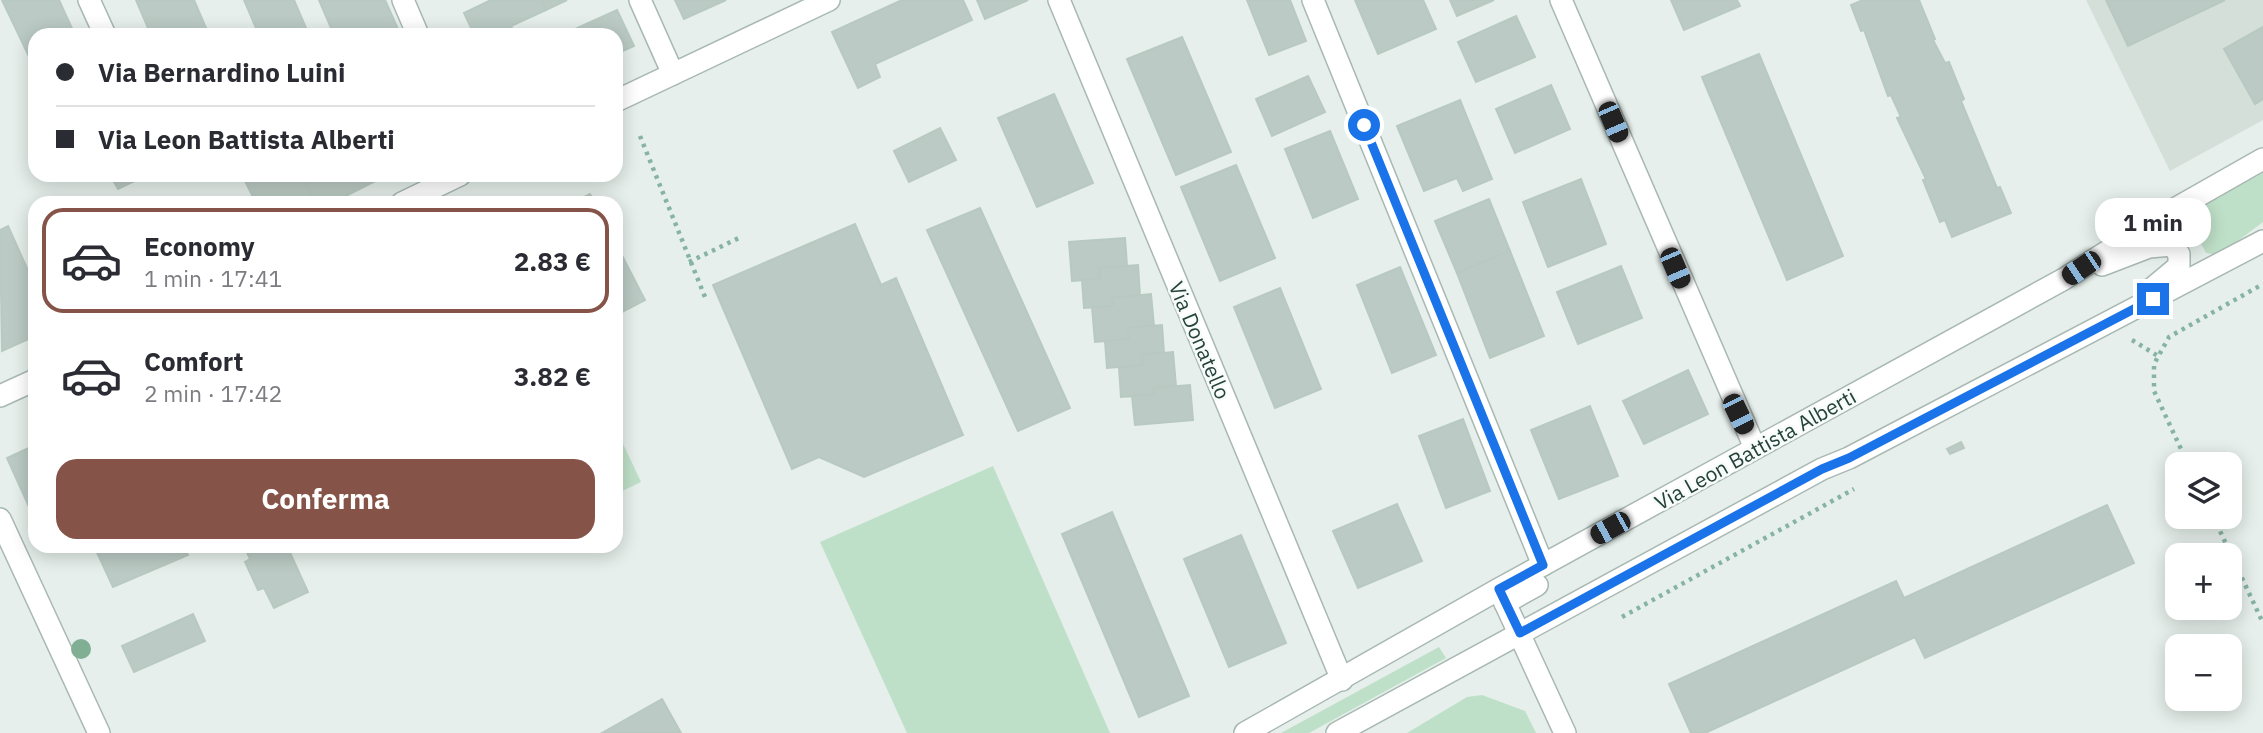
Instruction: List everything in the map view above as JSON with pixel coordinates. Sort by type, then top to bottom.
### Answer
[{"type":"street","points":[[89,0],[102,28]]},
{"type":"street","points":[[403,0],[415,28]]},
{"type":"street","points":[[640,0],[673,74]]},
{"type":"street","points":[[623,98],[829,0]]},
{"type":"street","name":"Via Donatello","points":[[1059,0],[1342,680]]},
{"type":"street","points":[[1313,0],[1543,565]]},
{"type":"street","points":[[1561,0],[1755,448]]},
{"type":"street","name":"Via Leon Battista Alberti","points":[[1245,733],[1502,596],[1543,565],[2064,279],[2166,214],[2263,159]]},
{"type":"street","points":[[416,196],[446,182]]},
{"type":"street","points":[[1337,733],[1822,469],[1849,458],[2263,241]]},
{"type":"street","points":[[2064,279],[2149,247],[2172,246],[2180,261],[2174,272],[2111,320]]},
{"type":"street","points":[[0,397],[28,383]]},
{"type":"street","points":[[1565,733],[1502,596],[1629,533],[1676,500],[1676,491]]},
{"type":"street","points":[[0,519],[99,733]]},
{"type":"path","points":[[640,136],[705,297]]},
{"type":"path","points":[[689,262],[741,237]]},
{"type":"path","points":[[2182,452],[2154,391],[2154,363],[2169,337],[2263,284]]},
{"type":"path","points":[[2219,529],[2263,623]]},
{"type":"shaded area","points":[[2086,0],[2263,0],[2263,120],[2170,171]]},
{"type":"green space","points":[[2263,173],[2263,222],[2219,255],[2206,253],[2192,235],[2169,228],[2170,224]]},
{"type":"green space","points":[[623,444],[641,482],[623,491]]},
{"type":"green space","points":[[993,466],[1110,733],[907,733],[820,542]]},
{"type":"green space","points":[[1439,647],[1446,658],[1309,733],[1281,733]]},
{"type":"green space","points":[[1482,695],[1525,711],[1536,733],[1407,733],[1467,697]]},
{"type":"building","points":[[2,0],[59,0],[72,28],[28,28],[28,54]]},
{"type":"building","points":[[136,0],[194,0],[206,28],[148,28]]},
{"type":"building","points":[[244,0],[294,0],[306,28],[256,28]]},
{"type":"building","points":[[319,0],[385,0],[398,28],[331,28]]},
{"type":"building","points":[[491,0],[541,0],[546,10],[511,26],[512,28],[471,28],[464,13]]},
{"type":"building","points":[[541,0],[567,0],[546,10]]},
{"type":"building","points":[[675,0],[726,0],[684,19]]},
{"type":"building","points":[[902,0],[963,0],[972,20],[875,64],[880,77],[858,88],[832,32]]},
{"type":"building","points":[[977,0],[1028,0],[985,19]]},
{"type":"building","points":[[1247,0],[1290,0],[1306,41],[1269,55]]},
{"type":"building","points":[[1355,0],[1423,0],[1436,29],[1378,54]]},
{"type":"building","points":[[1450,0],[1494,0],[1457,16]]},
{"type":"building","points":[[1671,0],[1737,0],[1740,6],[1684,30]]},
{"type":"building","points":[[1863,0],[1919,0],[1935,39],[1933,40],[1945,63],[1949,62],[1964,99],[1961,101],[1997,188],[2000,187],[2011,213],[1952,237],[1945,220],[1940,222],[1923,180],[1926,179],[1897,118],[1901,117],[1891,95],[1888,96],[1864,30],[1861,31],[1851,5]]},
{"type":"building","points":[[2106,0],[2225,0],[2128,46]]},
{"type":"building","points":[[617,10],[634,46],[623,51],[623,28],[577,28]]},
{"type":"building","points":[[1516,16],[1535,57],[1476,82],[1458,42]]},
{"type":"building","points":[[2263,27],[2263,99],[2255,104],[2224,49]]},
{"type":"building","points":[[1182,37],[1231,152],[1176,175],[1127,59]]},
{"type":"building","points":[[1759,54],[1843,256],[1787,280],[1702,77]]},
{"type":"building","points":[[1308,76],[1325,112],[1272,136],[1256,99]]},
{"type":"building","points":[[1551,85],[1570,129],[1515,153],[1496,109]]},
{"type":"building","points":[[1054,94],[1093,183],[1037,207],[998,118]]},
{"type":"building","points":[[1460,100],[1492,179],[1463,191],[1457,178],[1424,191],[1397,126]]},
{"type":"building","points":[[940,128],[956,160],[909,182],[894,151]]},
{"type":"building","points":[[1330,131],[1358,199],[1313,218],[1285,149]]},
{"type":"building","points":[[1236,165],[1275,258],[1220,281],[1181,187]]},
{"type":"building","points":[[1581,179],[1606,244],[1548,267],[1523,202]]},
{"type":"building","points":[[114,182],[132,182],[118,189]]},
{"type":"building","points":[[246,182],[305,182],[312,196],[252,196]]},
{"type":"building","points":[[305,182],[373,182],[346,196],[312,196]]},
{"type":"building","points":[[1489,199],[1510,251],[1457,273],[1435,221]]},
{"type":"building","points":[[980,208],[1070,408],[1018,431],[927,230]]},
{"type":"building","points":[[855,224],[881,285],[896,278],[963,435],[864,477],[819,457],[792,469],[713,285]]},
{"type":"building","points":[[8,226],[28,270],[28,339],[2,351],[0,230]]},
{"type":"building","points":[[1125,238],[1127,266],[1099,268],[1100,279],[1072,281],[1069,242]]},
{"type":"building","points":[[1510,251],[1544,336],[1490,358],[1457,273]]},
{"type":"building","points":[[623,258],[645,300],[623,311]]},
{"type":"building","points":[[1138,265],[1140,296],[1112,298],[1113,306],[1084,308],[1082,280],[1100,279],[1099,268]]},
{"type":"building","points":[[1621,266],[1642,318],[1578,344],[1557,292]]},
{"type":"building","points":[[1400,267],[1436,355],[1392,373],[1357,285]]},
{"type":"building","points":[[1280,288],[1321,389],[1275,408],[1234,307]]},
{"type":"building","points":[[1151,294],[1154,326],[1128,328],[1129,339],[1095,342],[1092,307],[1113,306],[1112,298]]},
{"type":"building","points":[[1162,325],[1164,353],[1142,355],[1143,365],[1107,368],[1105,341],[1129,339],[1128,328]]},
{"type":"building","points":[[1173,352],[1176,386],[1154,388],[1154,395],[1121,397],[1119,368],[1143,365],[1142,355]]},
{"type":"building","points":[[1688,370],[1708,414],[1644,444],[1623,401]]},
{"type":"building","points":[[1190,385],[1193,420],[1135,425],[1132,396],[1154,395],[1154,388]]},
{"type":"building","points":[[1590,406],[1618,476],[1559,499],[1531,430]]},
{"type":"building","points":[[1463,419],[1490,491],[1446,508],[1419,436]]},
{"type":"building","points":[[1961,442],[1964,448],[1950,454],[1947,449]]},
{"type":"building","points":[[28,448],[28,504],[7,458]]},
{"type":"building","points":[[1397,504],[1422,561],[1358,588],[1333,531]]},
{"type":"building","points":[[2107,505],[2134,563],[1925,658],[1915,637],[1705,733],[1691,733],[1669,684],[1896,581],[1904,598]]},
{"type":"building","points":[[1112,512],[1189,696],[1139,717],[1062,534]]},
{"type":"building","points":[[1241,535],[1286,643],[1229,667],[1184,559]]},
{"type":"building","points":[[97,553],[188,555],[113,587]]},
{"type":"building","points":[[247,553],[290,553],[308,592],[274,608],[264,588],[258,590],[245,562],[250,559]]},
{"type":"building","points":[[193,614],[205,641],[134,672],[122,646]]},
{"type":"building","points":[[662,699],[681,733],[602,733]]},
{"type":"route","points":[[1364,125],[1543,565],[1499,589],[1520,633],[1822,469],[1849,458],[2153,299]]}]
